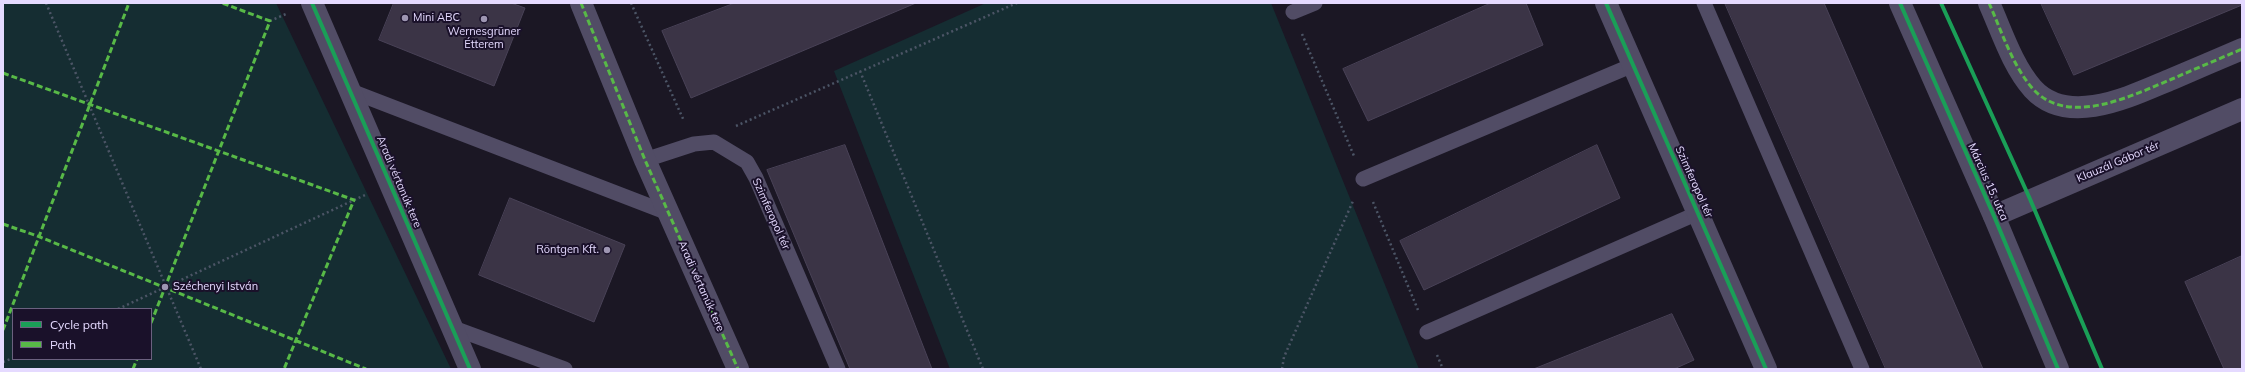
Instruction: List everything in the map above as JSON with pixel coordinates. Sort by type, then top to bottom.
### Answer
[{"type":"street","name":"Aradi vértanúk tere","points":[[312,3],[351,91],[450,327],[470,369]]},
{"type":"street","name":"Aradi vértanúk tere","points":[[581,3],[645,160],[738,369]]},
{"type":"street","name":"Szimferopol tér","points":[[1606,3],[1698,212],[1761,367]]},
{"type":"street","name":"Március 15. utca","points":[[1900,3],[1994,216],[2058,369]]},
{"type":"street","points":[[1989,3],[2018,70],[2030,85],[2049,100],[2071,107],[2094,106],[2122,100],[2242,49]]},
{"type":"street","name":"Klauzál Gábor tér","points":[[1994,216],[2242,109]]},
{"type":"lane","points":[[1293,12],[1315,3]]},
{"type":"lane","points":[[1704,3],[1862,369]]},
{"type":"lane","points":[[1363,179],[1633,65]]},
{"type":"lane","points":[[351,91],[668,213]]},
{"type":"lane","name":"Szimferopol tér","points":[[645,160],[694,144],[714,142],[730,150],[747,162],[756,178],[838,369]]},
{"type":"lane","points":[[1427,332],[1698,212]]},
{"type":"lane","points":[[450,327],[565,369]]},
{"type":"path","points":[[46,3],[165,288],[201,369]]},
{"type":"path","points":[[631,3],[694,144],[1017,3]]},
{"type":"path","points":[[860,71],[983,369]]},
{"type":"path","points":[[1282,369],[1284,357],[1363,179]]},
{"type":"path","points":[[120,308],[354,200]]},
{"type":"green space","points":[[3,3],[276,3],[451,369],[3,369]]},
{"type":"green space","points":[[986,3],[1271,3],[1419,369],[950,369],[834,71]]},
{"type":"building","points":[[394,3],[511,3],[525,8],[494,86],[379,40]]},
{"type":"building","points":[[735,3],[916,3],[691,98],[662,31]]},
{"type":"building","points":[[1491,3],[1526,3],[1543,45],[1368,121],[1343,69]]},
{"type":"building","points":[[1725,3],[1824,3],[1983,369],[1886,369]]},
{"type":"building","points":[[2041,3],[2242,3],[2242,5],[2074,75]]},
{"type":"building","points":[[845,145],[932,369],[850,369],[767,170]]},
{"type":"building","points":[[1597,145],[1620,198],[1424,290],[1400,241]]},
{"type":"building","points":[[510,198],[625,245],[594,322],[479,275]]},
{"type":"building","points":[[2242,256],[2242,369],[2224,369],[2185,282]]},
{"type":"building","points":[[1672,314],[1694,360],[1674,369],[1534,369]]},
{"type":"marked path","points":[[3,330],[129,3]]},
{"type":"marked path","points":[[152,320],[270,21],[222,3]]},
{"type":"marked path","points":[[581,3],[645,160],[738,369]]},
{"type":"marked path","points":[[1989,3],[2013,59],[2026,80],[2033,89],[2048,100],[2064,106],[2083,107],[2101,105],[2139,93],[2242,49]]},
{"type":"marked path","points":[[3,73],[354,200],[284,369]]},
{"type":"marked path","points":[[3,224],[40,237],[366,369]]},
{"type":"marked path","points":[[133,369],[137,360]]},
{"type":"cycle path","points":[[312,3],[470,369]]},
{"type":"cycle path","points":[[1606,3],[1766,369]]},
{"type":"cycle path","points":[[1900,3],[1994,216],[2058,369]]},
{"type":"cycle path","points":[[1941,3],[2030,199],[2102,369]]},
{"type":"place","name":"Mini ABC","points":[[405,18]]},
{"type":"place","name":"Wernesgrüner Étterem","points":[[484,19]]},
{"type":"place","name":"Röntgen Kft.","points":[[607,250]]},
{"type":"place","name":"Széchenyi István","points":[[165,287]]}]
